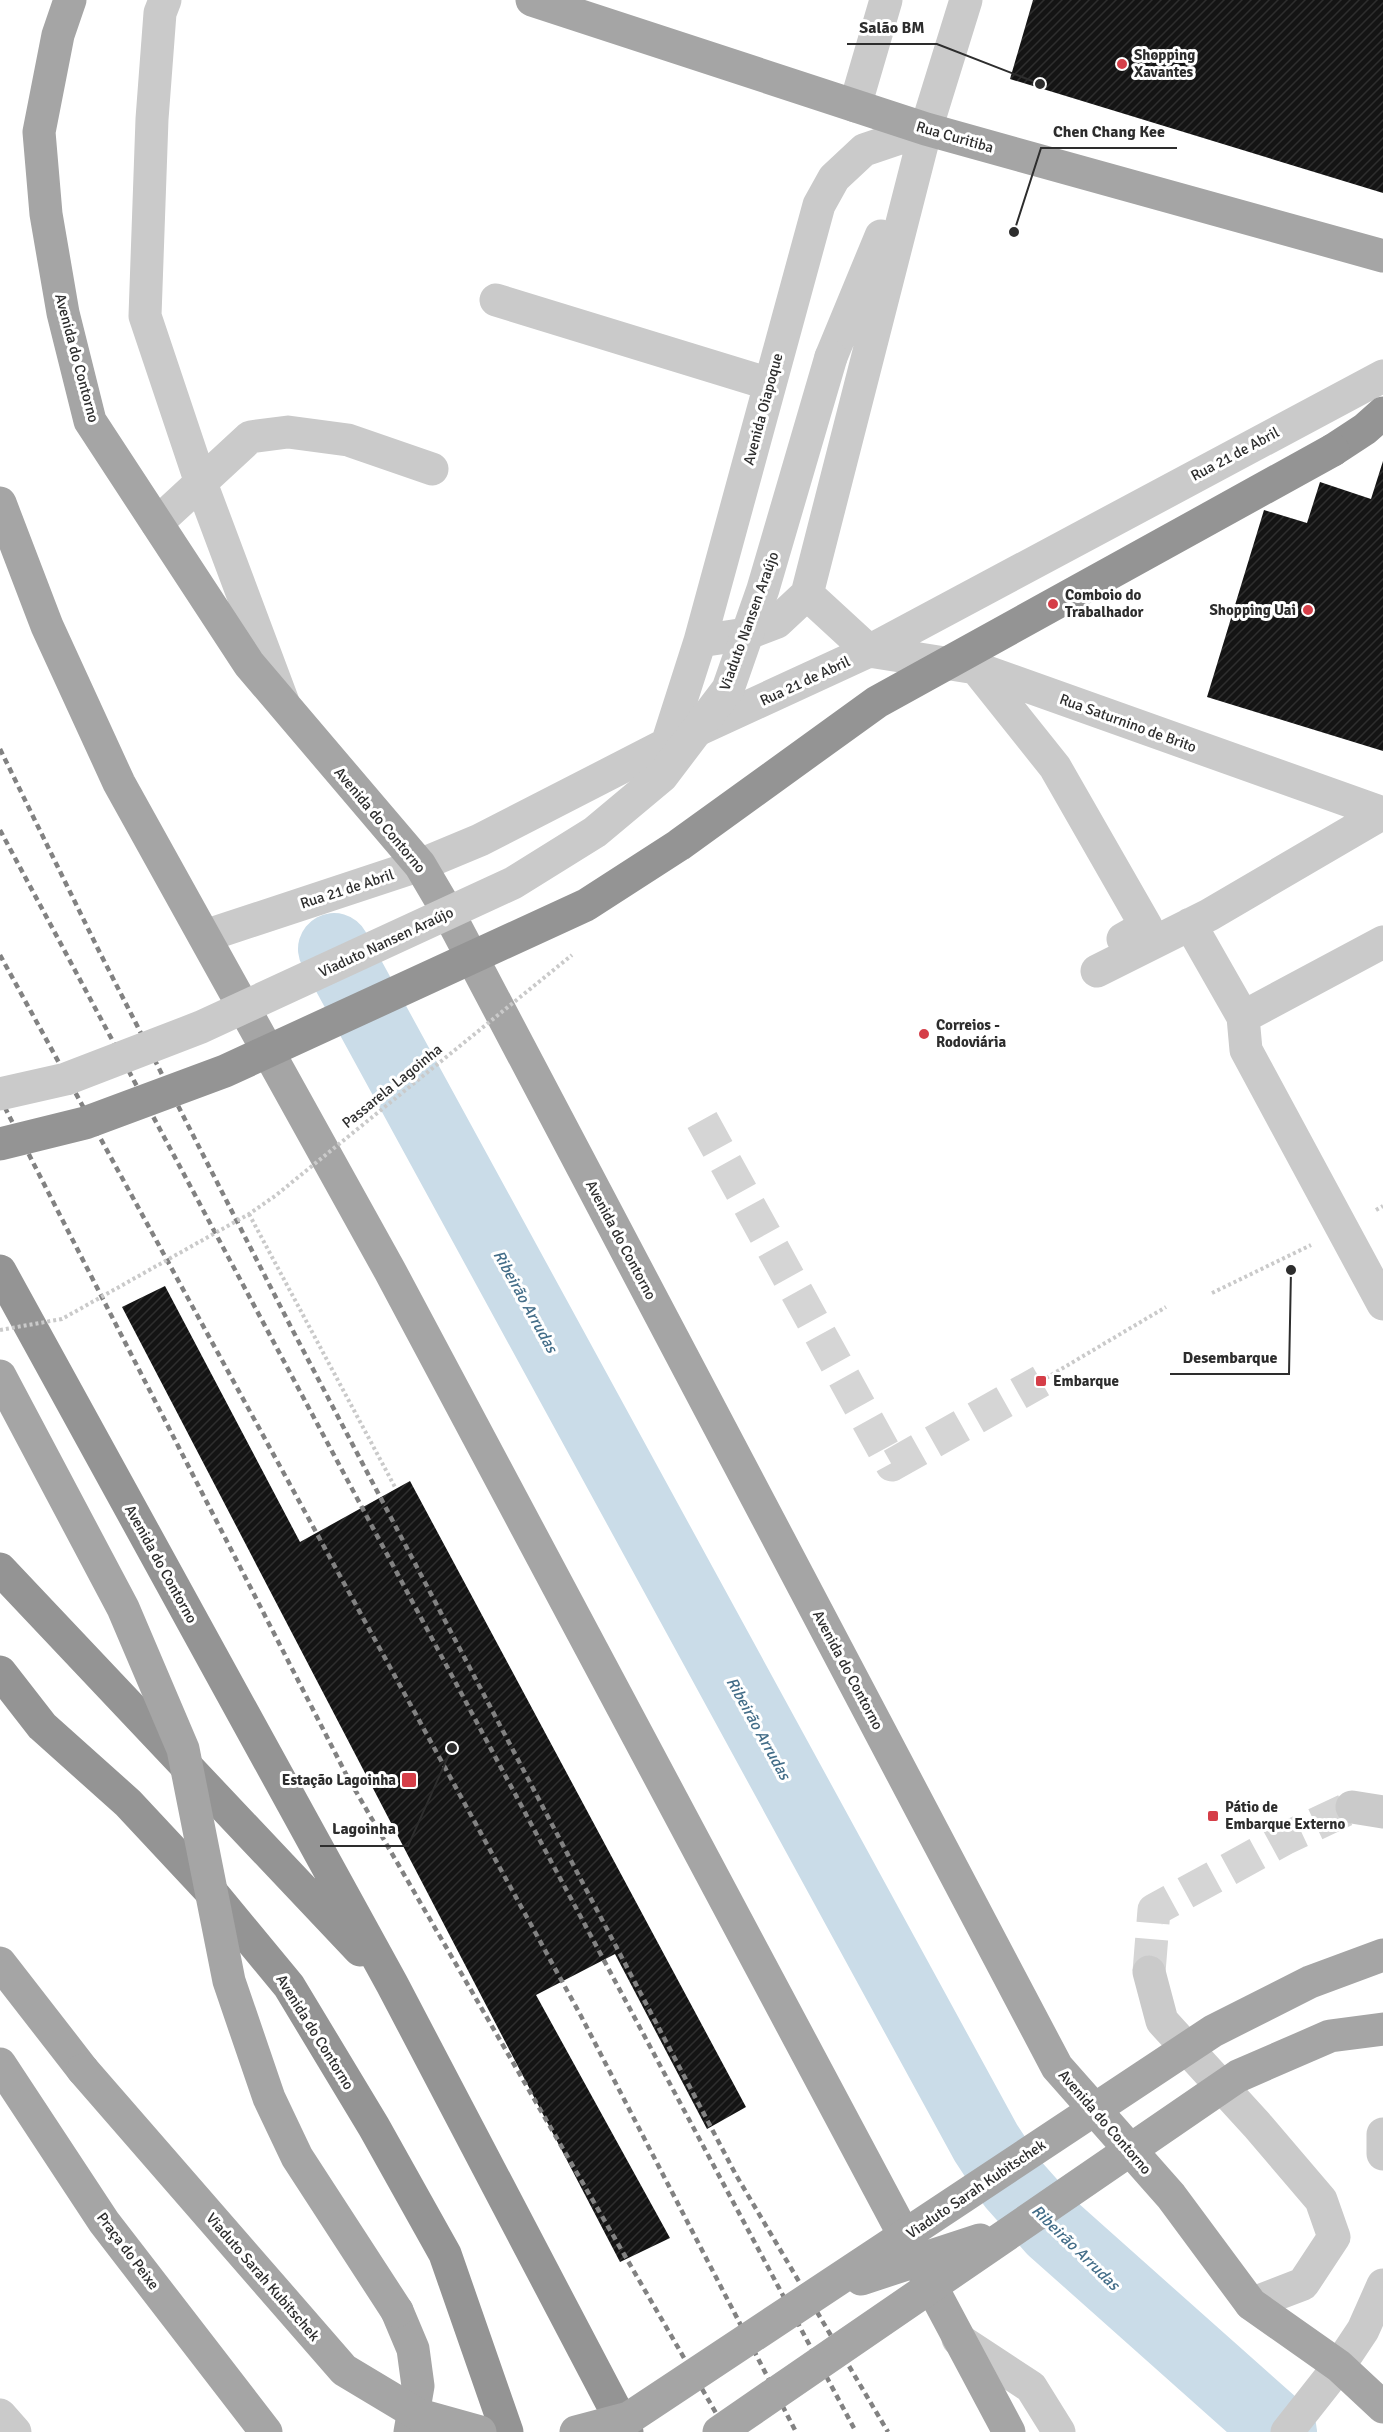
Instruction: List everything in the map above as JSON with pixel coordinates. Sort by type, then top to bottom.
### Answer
[{"type":"highway","points":[[0,1144],[85,1123],[225,1071],[586,905],[679,845],[877,702],[1333,450],[1365,429],[1383,413]]},
{"type":"highway","name":"Avenida do Contorno","points":[[0,1271],[392,1984],[627,2432]]},
{"type":"highway","name":"Avenida do Contorno","points":[[0,1569],[392,1984]]},
{"type":"highway","name":"Avenida do Contorno","points":[[0,1672],[42,1726],[128,1803],[213,1894],[289,1986],[374,2127],[445,2254],[507,2432]]},
{"type":"highway","points":[[0,1690],[42,1726]]},
{"type":"main road","name":"Avenida do Contorno","points":[[70,0],[58,35],[39,132],[46,214],[61,302],[90,421],[249,664],[420,865],[450,916],[1057,2067],[1171,2196],[1251,2304],[1339,2366],[1383,2407]]},
{"type":"main road","name":"Rua Curitiba","points":[[532,0],[926,129],[1383,256]]},
{"type":"main road","points":[[0,503],[46,626],[119,783],[206,936],[395,1282],[958,2339],[1010,2432]]},
{"type":"main road","points":[[0,1376],[123,1608],[183,1749],[229,1981],[268,2098],[297,2157],[397,2312],[414,2349],[418,2385],[411,2432]]},
{"type":"main road","name":"Viaduto Sarah Kubitschek","points":[[576,2432],[629,2418],[1213,2031],[1310,1982],[1383,1955]]},
{"type":"main road","name":"Viaduto Sarah Kubitschek","points":[[0,1963],[83,2070],[344,2370],[419,2415],[480,2432]]},
{"type":"main road","points":[[719,2432],[1238,2076],[1330,2036],[1383,2029]]},
{"type":"main road","name":"Praça do Peixe","points":[[0,2064],[104,2222],[266,2432]]},
{"type":"main road","points":[[822,2292],[1013,2229]]},
{"type":"street","points":[[165,0],[160,13],[152,119],[145,316],[201,483],[284,706]]},
{"type":"street","points":[[855,106],[886,0]]},
{"type":"street","points":[[700,641],[746,634],[777,622],[807,594],[926,129],[966,0]]},
{"type":"street","name":"Viaduto Nansen Araújo","points":[[0,1094],[66,1078],[201,1027],[513,883],[595,832],[662,776],[728,689],[763,589],[831,357],[926,129]]},
{"type":"street","name":"Avenida Oiapoque","points":[[667,744],[700,641],[819,205],[834,178],[864,150],[926,129]]},
{"type":"street","points":[[496,300],[770,384]]},
{"type":"street","name":"Rua 21 de Abril","points":[[206,936],[420,865],[480,840],[667,744],[869,651],[1383,376]]},
{"type":"street","points":[[157,524],[250,437],[288,432],[348,440],[432,469]]},
{"type":"street","points":[[807,594],[869,651]]},
{"type":"street","name":"Rua Saturnino de Brito","points":[[869,651],[976,668],[1383,813]]},
{"type":"street","points":[[976,668],[1055,767],[1146,926],[1134,944]]},
{"type":"street","points":[[1097,971],[1134,944],[1190,924],[1383,813]]},
{"type":"street","points":[[1190,924],[1243,1017],[1246,1050],[1383,1304]]},
{"type":"street","points":[[1243,1017],[1383,942]]},
{"type":"street","points":[[1149,1972],[1162,2021],[1257,2125],[1321,2200],[1334,2237],[1303,2284],[1251,2304]]},
{"type":"street","points":[[1383,2134],[1383,2154]]},
{"type":"street","points":[[1294,2423],[1339,2366],[1363,2330],[1383,2284]]},
{"type":"street","points":[[958,2339],[1031,2387],[1059,2432]]},
{"type":"street","points":[[0,2415],[15,2432]]},
{"type":"path","name":"Passarela Lagoinha","points":[[0,1330],[62,1319],[249,1215],[572,955]]},
{"type":"path","points":[[249,1215],[396,1489]]},
{"type":"path","points":[[1212,1293],[1312,1245]]},
{"type":"path","points":[[1041,1381],[1166,1307]]},
{"type":"building","points":[[1033,0],[1383,0],[1383,193],[1010,79]]},
{"type":"building","name":"Shopping Uai","points":[[1383,461],[1383,751],[1207,697],[1264,510],[1307,523],[1320,482],[1371,499]]},
{"type":"building","points":[[165,1286],[300,1542],[410,1481],[746,2107],[707,2129],[615,1954],[536,1995],[670,2238],[620,2262],[122,1307]]},
{"type":"waterway","name":"Ribeirão Arrudas","points":[[334,949],[986,2143],[1013,2184],[1053,2229],[1281,2432]]},
{"type":"tunnel","points":[[702,1120],[892,1465],[1041,1381]]},
{"type":"tunnel","points":[[1149,1972],[1154,1910],[1286,1838],[1352,1807]]},
{"type":"railway","points":[[0,749],[98,949],[293,1331],[736,2175],[888,2432]]},
{"type":"railway","points":[[0,830],[856,2432]]},
{"type":"railway","points":[[0,955],[581,2016],[796,2432]]},
{"type":"railway","points":[[0,1098],[347,1776],[727,2432]]},
{"type":"place","name":"Shopping Xavantes","points":[[1122,64]]},
{"type":"place","name":"Salão BM","points":[[1040,84]]},
{"type":"place","name":"Chen Chang Kee","points":[[1014,232]]},
{"type":"place","name":"Comboio do Trabalhador","points":[[1053,604]]},
{"type":"place","name":"Shopping Uai","points":[[1308,610]]},
{"type":"place","name":"Correios - Rodoviária","points":[[924,1034]]},
{"type":"place","name":"Desembarque","points":[[1291,1270]]},
{"type":"place","name":"Embarque","points":[[1041,1381]]},
{"type":"place","name":"Lagoinha","points":[[452,1748]]},
{"type":"place","name":"Estação Lagoinha","points":[[409,1780]]},
{"type":"place","name":"Pátio de Embarque Externo","points":[[1213,1816]]}]
